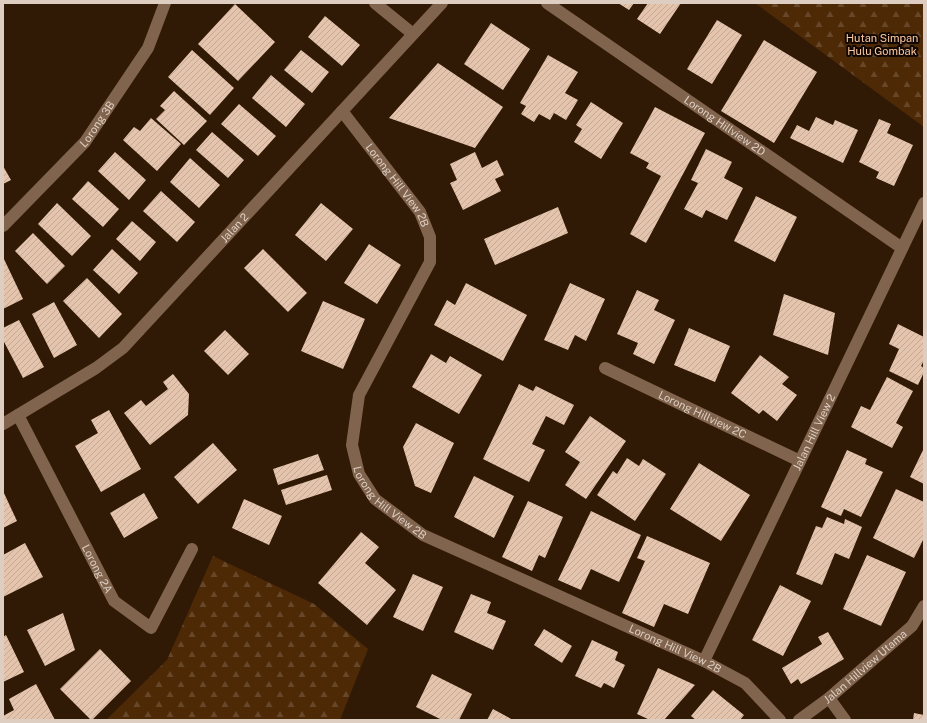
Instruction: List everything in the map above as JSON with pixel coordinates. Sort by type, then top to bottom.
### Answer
[{"type":"street","name":"Lorong 3B","points":[[3,226],[85,142],[148,48],[164,3]]},
{"type":"street","points":[[375,3],[413,34]]},
{"type":"street","name":"Jalan 2","points":[[3,424],[96,368],[123,348],[442,3]]},
{"type":"street","name":"Lorong Hillview 2D","points":[[547,3],[902,248]]},
{"type":"street","name":"Lorong Hill View 2B","points":[[342,111],[420,212],[430,237],[430,262],[359,395],[352,445],[359,474],[375,499],[423,535],[704,661],[745,683],[780,720]]},
{"type":"street","name":"Jalan Hill View 2","points":[[704,661],[924,203]]},
{"type":"street","name":"Lorong Hillview 2C","points":[[605,368],[800,461]]},
{"type":"street","name":"Lorong 2A","points":[[18,415],[114,601],[151,628],[192,549]]},
{"type":"street","name":"Jalan Hillview Utama","points":[[799,720],[829,698],[912,626],[924,606]]},
{"type":"street","points":[[829,698],[845,720]]},
{"type":"green space","name":"Hutan Simpan Hulu Gombak","points":[[755,3],[924,3],[924,127]]},
{"type":"green space","points":[[213,556],[314,604],[368,649],[340,720],[106,720],[167,660]]},
{"type":"building","points":[[618,3],[634,3],[629,10]]},
{"type":"building","points":[[648,3],[681,3],[660,34],[637,19]]},
{"type":"building","points":[[235,4],[275,42],[238,81],[198,44]]},
{"type":"building","points":[[325,16],[360,45],[342,66],[308,37]]},
{"type":"building","points":[[717,20],[742,35],[712,84],[687,69]]},
{"type":"building","points":[[491,23],[530,49],[503,90],[464,64]]},
{"type":"building","points":[[764,40],[817,72],[774,143],[721,111]]},
{"type":"building","points":[[192,50],[234,88],[210,115],[168,77]]},
{"type":"building","points":[[301,50],[329,72],[312,93],[284,70]]},
{"type":"building","points":[[548,55],[578,72],[565,93],[578,100],[566,120],[554,113],[550,120],[539,114],[534,122],[521,114],[526,106],[520,103]]},
{"type":"building","points":[[438,63],[503,107],[475,148],[389,118]]},
{"type":"building","points":[[271,75],[305,104],[286,127],[252,98]]},
{"type":"building","points":[[174,91],[207,121],[184,145],[156,119],[165,110],[160,106]]},
{"type":"building","points":[[591,102],[623,123],[601,159],[574,142],[582,129],[576,125]]},
{"type":"building","points":[[239,104],[276,136],[258,156],[221,124]]},
{"type":"building","points":[[655,107],[705,133],[646,243],[630,234],[661,176],[646,168],[649,163],[630,153]]},
{"type":"building","points":[[816,117],[833,125],[835,120],[858,130],[843,163],[790,138],[797,125],[809,131]]},
{"type":"building","points":[[151,118],[181,144],[157,171],[123,140],[134,127],[140,131]]},
{"type":"building","points":[[879,119],[891,124],[887,133],[913,145],[894,186],[876,178],[879,172],[859,162]]},
{"type":"building","points":[[212,132],[244,160],[228,178],[196,150]]},
{"type":"building","points":[[706,149],[732,162],[724,178],[743,188],[727,220],[706,210],[702,218],[684,209],[698,183],[691,180]]},
{"type":"building","points":[[115,152],[146,180],[129,200],[98,171]]},
{"type":"building","points":[[475,152],[482,168],[497,160],[504,175],[495,179],[501,191],[463,210],[450,183],[457,180],[450,164]]},
{"type":"building","points":[[190,158],[220,185],[199,208],[170,182]]},
{"type":"building","points":[[3,166],[11,180],[3,184]]},
{"type":"building","points":[[88,181],[119,209],[103,227],[72,199]]},
{"type":"building","points":[[161,191],[195,222],[177,242],[143,211]]},
{"type":"building","points":[[756,196],[797,217],[775,262],[734,241]]},
{"type":"building","points":[[57,203],[91,236],[72,256],[38,224]]},
{"type":"building","points":[[321,203],[353,229],[326,261],[295,235]]},
{"type":"building","points":[[558,207],[568,233],[495,265],[484,239]]},
{"type":"building","points":[[132,221],[156,242],[140,261],[116,239]]},
{"type":"building","points":[[33,233],[65,266],[47,284],[15,251]]},
{"type":"building","points":[[369,244],[401,265],[377,304],[344,283]]},
{"type":"building","points":[[112,249],[138,273],[119,294],[93,270]]},
{"type":"building","points":[[263,249],[307,293],[288,312],[244,268]]},
{"type":"building","points":[[3,257],[23,299],[3,309]]},
{"type":"building","points":[[87,278],[122,314],[99,338],[63,301]]},
{"type":"building","points":[[466,283],[527,315],[503,361],[434,325],[447,300],[455,305]]},
{"type":"building","points":[[570,283],[605,299],[586,341],[575,335],[568,350],[544,340]]},
{"type":"building","points":[[637,290],[659,300],[654,310],[675,320],[654,364],[633,354],[638,343],[617,334]]},
{"type":"building","points":[[784,294],[835,313],[828,355],[773,335]]},
{"type":"building","points":[[323,301],[365,319],[343,369],[301,351]]},
{"type":"building","points":[[54,302],[77,345],[54,358],[32,314]]},
{"type":"building","points":[[19,320],[44,367],[23,378],[3,340],[3,328]]},
{"type":"building","points":[[898,324],[924,337],[924,360],[921,366],[924,368],[924,372],[918,385],[889,371],[899,349],[889,344]]},
{"type":"building","points":[[689,328],[730,346],[715,382],[674,365]]},
{"type":"building","points":[[225,330],[249,354],[228,375],[204,351]]},
{"type":"building","points":[[431,354],[446,363],[450,356],[482,375],[459,414],[412,387]]},
{"type":"building","points":[[760,355],[789,377],[782,384],[797,395],[777,421],[763,410],[759,414],[731,393]]},
{"type":"building","points":[[173,374],[189,394],[188,415],[150,445],[124,413],[141,400],[146,406],[168,389],[163,382]]},
{"type":"building","points":[[887,377],[913,391],[896,423],[903,427],[892,448],[851,427],[861,406],[870,410]]},
{"type":"building","points":[[519,384],[533,391],[536,386],[574,405],[564,425],[546,416],[532,444],[545,450],[529,482],[483,459]]},
{"type":"building","points":[[109,410],[141,469],[101,492],[75,446],[98,433],[91,420]]},
{"type":"building","points":[[590,416],[626,441],[586,499],[565,485],[580,462],[565,452]]},
{"type":"building","points":[[416,423],[454,443],[431,493],[415,486],[403,447]]},
{"type":"building","points":[[213,443],[237,470],[198,504],[174,477]]},
{"type":"building","points":[[924,448],[924,484],[910,477]]},
{"type":"building","points":[[847,450],[867,459],[865,464],[883,472],[861,517],[844,509],[841,516],[821,507]]},
{"type":"building","points":[[318,454],[324,470],[278,485],[273,469]]},
{"type":"building","points":[[627,458],[639,466],[643,459],[666,474],[635,521],[597,495],[613,471],[617,474]]},
{"type":"building","points":[[699,463],[750,495],[721,541],[670,509]]},
{"type":"building","points":[[327,475],[332,490],[286,505],[281,490]]},
{"type":"building","points":[[474,476],[514,496],[494,538],[454,517]]},
{"type":"building","points":[[896,489],[924,502],[924,538],[914,558],[873,538]]},
{"type":"building","points":[[3,491],[17,521],[3,528]]},
{"type":"building","points":[[144,493],[158,518],[124,538],[110,513]]},
{"type":"building","points":[[244,499],[282,516],[269,545],[232,528]]},
{"type":"building","points":[[528,501],[563,517],[545,558],[539,555],[532,571],[502,557]]},
{"type":"building","points":[[591,511],[641,535],[619,582],[591,569],[581,590],[558,580]]},
{"type":"building","points":[[827,517],[844,524],[845,519],[862,527],[849,559],[835,553],[822,585],[796,574],[816,526],[822,528]]},
{"type":"building","points":[[361,532],[379,547],[365,563],[396,590],[367,625],[318,583]]},
{"type":"building","points":[[647,536],[710,563],[688,614],[664,604],[654,627],[622,613],[645,561],[637,558]]},
{"type":"building","points":[[25,543],[43,577],[3,597],[3,555]]},
{"type":"building","points":[[867,555],[906,572],[881,626],[843,609]]},
{"type":"building","points":[[413,574],[443,587],[423,631],[393,617]]},
{"type":"building","points":[[780,585],[811,601],[783,656],[752,640]]},
{"type":"building","points":[[471,594],[491,602],[487,613],[506,621],[493,650],[454,632]]},
{"type":"building","points":[[63,613],[75,650],[45,666],[27,630]]},
{"type":"building","points":[[544,629],[572,646],[562,663],[534,645]]},
{"type":"building","points":[[828,632],[844,659],[801,684],[798,679],[791,684],[782,668],[822,644],[818,637]]},
{"type":"building","points":[[6,635],[24,672],[3,682],[3,637]]},
{"type":"building","points":[[592,640],[618,652],[615,660],[625,665],[614,688],[604,683],[601,688],[575,676]]},
{"type":"building","points":[[100,649],[131,681],[91,720],[60,689]]},
{"type":"building","points":[[658,668],[695,685],[664,720],[650,720],[637,714]]},
{"type":"building","points":[[432,674],[472,694],[459,720],[442,720],[416,707]]},
{"type":"building","points":[[36,684],[55,720],[3,720],[3,716],[14,710],[9,699]]},
{"type":"building","points":[[713,690],[744,715],[740,720],[696,720],[691,716]]},
{"type":"building","points":[[493,709],[513,720],[487,720]]},
{"type":"building","points":[[914,713],[924,715],[924,720],[913,720]]}]
